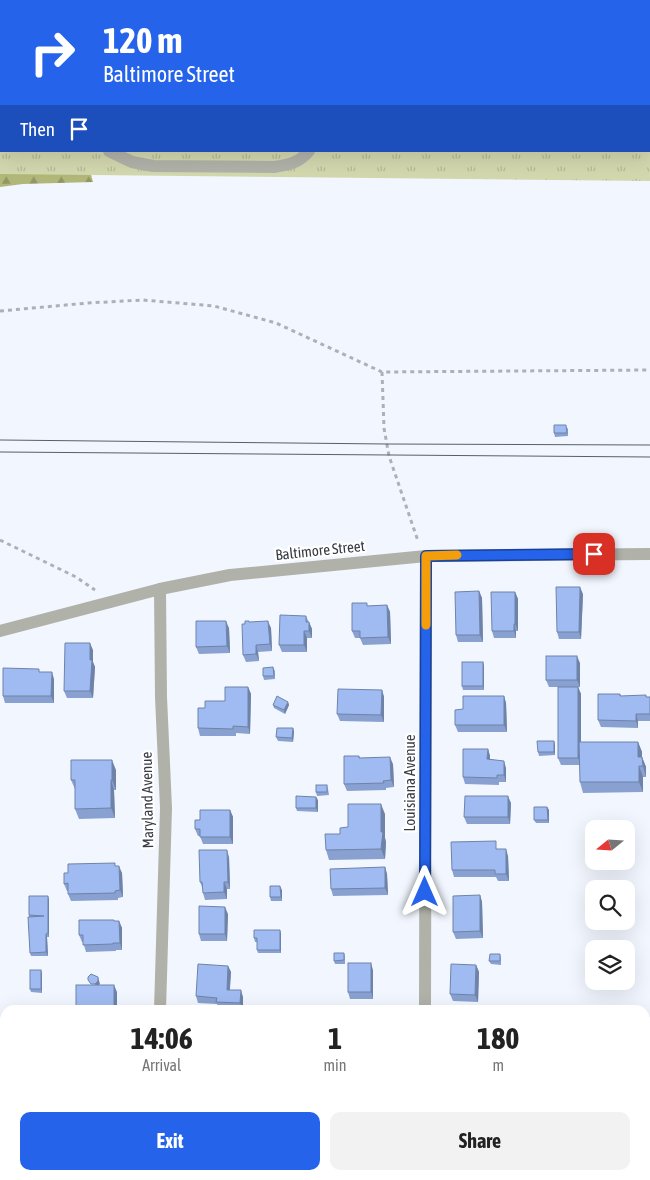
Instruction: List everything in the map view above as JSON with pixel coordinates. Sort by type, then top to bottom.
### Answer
[{"type":"street","points":[[111,152],[132,162],[153,166],[274,167],[290,165],[304,158],[308,152]]},
{"type":"street","name":"Baltimore Street","points":[[0,631],[160,589],[230,575],[426,556],[650,554]]},
{"type":"street","name":"Louisiana Avenue","points":[[425,1005],[426,556]]},
{"type":"street","name":"Maryland Avenue","points":[[160,589],[161,697],[166,808],[160,1005]]},
{"type":"path","points":[[0,311],[69,304],[143,300],[214,306],[276,323],[382,372],[650,370]]},
{"type":"path","points":[[382,372],[384,428],[389,456],[418,540],[426,556]]},
{"type":"path","points":[[0,540],[76,577],[94,590],[116,600]]},
{"type":"green space","points":[[0,152],[85,152],[93,182],[23,184],[0,187]]},
{"type":"green space","points":[[0,152],[650,152],[650,181],[0,174]]},
{"type":"building","points":[[554,425],[566,425],[567,433],[554,433]]},
{"type":"building","points":[[556,587],[580,587],[579,632],[557,632]]},
{"type":"building","points":[[479,591],[480,635],[456,635],[455,592]]},
{"type":"building","points":[[491,592],[515,592],[514,631],[492,631]]},
{"type":"building","points":[[352,603],[367,603],[367,606],[387,605],[388,637],[360,638],[360,631],[352,631]]},
{"type":"building","points":[[280,615],[306,616],[306,622],[309,622],[309,631],[304,631],[304,645],[279,645]]},
{"type":"building","points":[[196,621],[226,621],[227,646],[196,647]]},
{"type":"building","points":[[245,621],[268,621],[270,644],[256,645],[256,654],[243,655],[242,624],[245,624]]},
{"type":"building","points":[[65,643],[90,643],[90,660],[92,660],[90,691],[64,691]]},
{"type":"building","points":[[546,656],[577,656],[577,680],[546,680]]},
{"type":"building","points":[[462,662],[483,662],[483,686],[462,686]]},
{"type":"building","points":[[273,667],[274,676],[263,676],[263,668]]},
{"type":"building","points":[[3,668],[39,669],[39,672],[52,672],[51,696],[3,696]]},
{"type":"building","points":[[225,687],[248,687],[248,727],[233,726],[233,729],[198,728],[198,708],[205,708],[205,701],[225,701]]},
{"type":"building","points":[[558,687],[578,687],[578,758],[558,758]]},
{"type":"building","points":[[338,689],[382,690],[381,715],[337,714]]},
{"type":"building","points":[[598,694],[620,694],[620,696],[646,695],[646,697],[650,697],[650,714],[636,714],[636,721],[598,720]]},
{"type":"building","points":[[277,696],[288,702],[284,710],[273,705]]},
{"type":"building","points":[[463,696],[504,696],[504,725],[455,725],[455,710],[463,709]]},
{"type":"building","points":[[277,728],[293,728],[292,738],[276,737]]},
{"type":"building","points":[[537,741],[554,741],[554,752],[538,752]]},
{"type":"building","points":[[579,742],[638,742],[638,757],[642,757],[643,766],[639,766],[639,782],[580,782]]},
{"type":"building","points":[[463,749],[488,749],[487,759],[504,761],[504,775],[497,775],[497,778],[463,777]]},
{"type":"building","points":[[344,756],[359,756],[359,758],[390,757],[391,780],[383,781],[384,783],[344,784]]},
{"type":"building","points":[[71,760],[112,760],[111,808],[75,809],[75,780],[71,780]]},
{"type":"building","points":[[316,785],[327,785],[327,792],[316,792]]},
{"type":"building","points":[[296,796],[316,797],[316,808],[296,808]]},
{"type":"building","points":[[465,796],[508,796],[508,817],[464,817]]},
{"type":"building","points":[[348,804],[381,804],[381,832],[383,832],[381,849],[326,850],[325,834],[340,834],[340,828],[348,827]]},
{"type":"building","points":[[534,807],[547,807],[548,820],[534,820]]},
{"type":"building","points":[[200,810],[230,810],[230,837],[200,837],[200,829],[195,829],[195,820],[200,820]]},
{"type":"building","points":[[496,841],[496,849],[506,849],[506,874],[495,874],[495,870],[452,870],[451,842]]},
{"type":"building","points":[[199,850],[227,850],[228,882],[224,882],[224,892],[203,893],[202,882],[200,882]]},
{"type":"building","points":[[115,863],[115,866],[119,866],[120,890],[115,891],[115,893],[68,894],[68,883],[64,884],[64,873],[68,873],[68,864]]},
{"type":"building","points":[[385,867],[385,888],[331,889],[330,869]]},
{"type":"building","points":[[270,886],[280,886],[281,897],[270,897]]},
{"type":"building","points":[[480,895],[480,931],[453,932],[453,896]]},
{"type":"building","points":[[29,896],[48,896],[46,952],[30,953],[28,917],[44,916],[29,915]]},
{"type":"building","points":[[199,906],[225,907],[225,934],[199,934]]},
{"type":"building","points":[[79,920],[119,921],[120,943],[83,945],[83,935],[79,935]]},
{"type":"building","points":[[254,930],[280,930],[280,950],[257,950],[257,938],[254,938]]},
{"type":"building","points":[[334,953],[344,953],[344,960],[334,961]]},
{"type":"building","points":[[490,954],[500,954],[500,961],[489,961]]},
{"type":"building","points":[[348,963],[371,963],[371,992],[348,992]]},
{"type":"building","points":[[198,964],[228,966],[227,990],[241,990],[240,1003],[216,1002],[217,998],[196,996]]},
{"type":"building","points":[[451,964],[476,965],[475,995],[450,994]]},
{"type":"building","points":[[30,970],[41,970],[41,989],[30,989]]},
{"type":"building","points":[[91,974],[98,977],[98,981],[95,984],[91,984],[88,980]]},
{"type":"building","points":[[76,985],[114,985],[114,1005],[76,1005]]},
{"type":"tram line","points":[[0,440],[650,445]]},
{"type":"tram line","points":[[0,452],[650,457]]},
{"type":"slow traffic","points":[[426,625],[426,556],[457,555]]},
{"type":"route","points":[[425,892],[426,556],[594,554]]}]
